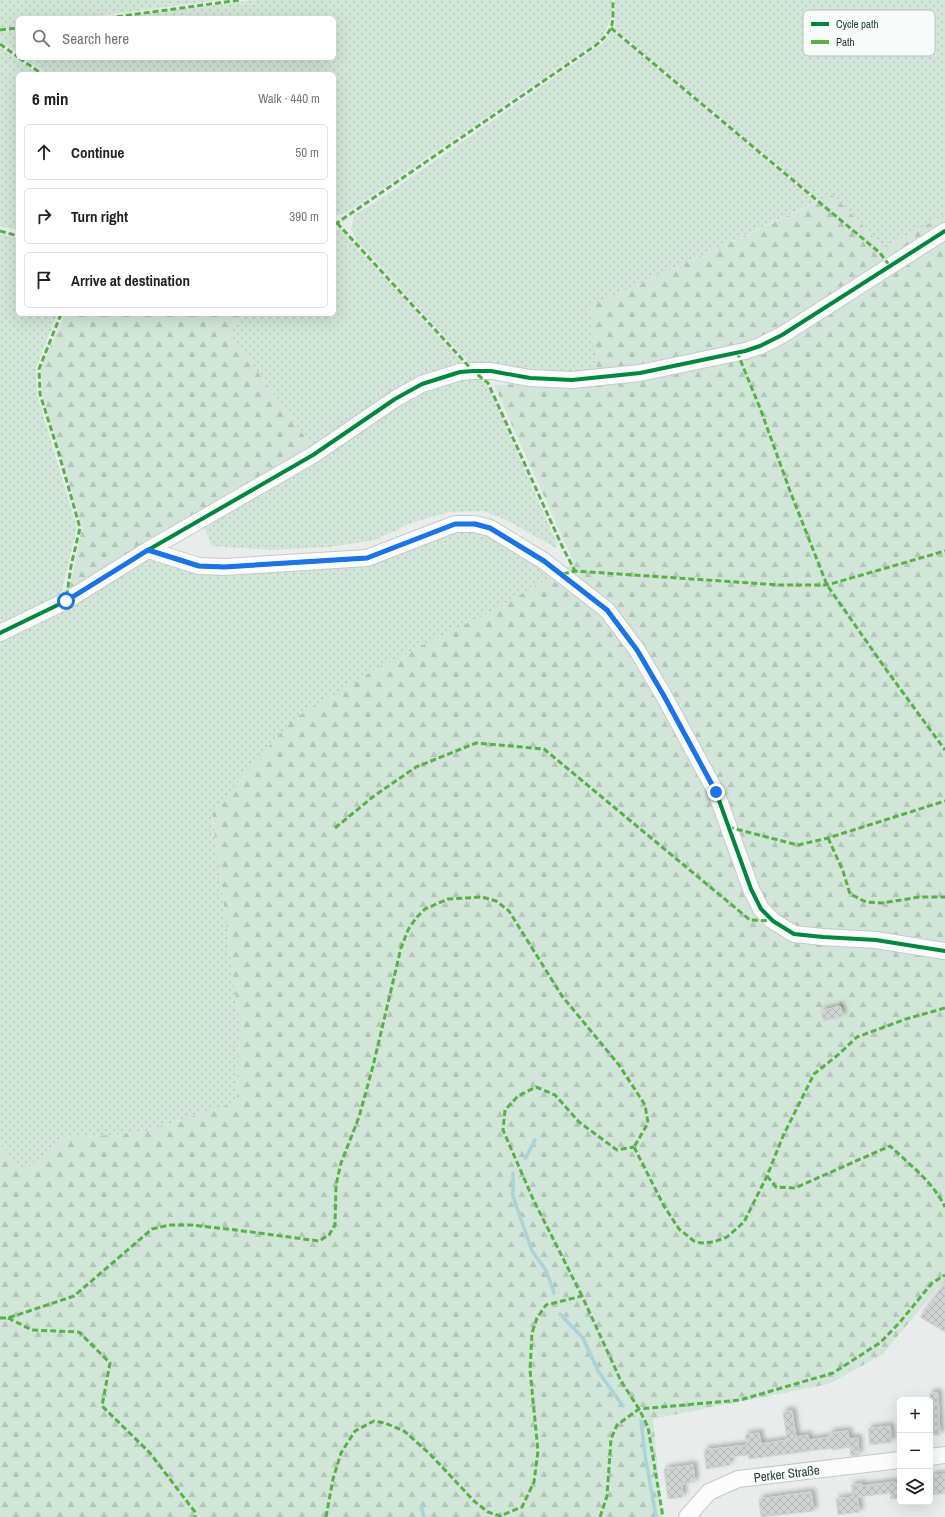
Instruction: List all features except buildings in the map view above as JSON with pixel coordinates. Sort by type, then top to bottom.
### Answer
[{"type":"street","points":[[0,633],[66,601],[148,550],[313,455],[395,399],[422,384],[460,372],[473,371],[491,371],[530,378],[572,380],[640,373],[745,351],[760,346],[782,335],[945,231]]},
{"type":"street","points":[[148,550],[199,566],[224,567],[367,558],[455,524],[475,524],[490,528],[544,561],[607,610],[637,650],[664,696],[716,792],[760,909],[773,922],[794,934],[876,940],[945,951]]},
{"type":"street","points":[[933,1457],[945,1455]]},
{"type":"street","name":"Perker Straße","points":[[687,1517],[709,1492],[738,1479],[897,1460]]},
{"type":"green space","points":[[0,0],[221,0],[97,16],[16,16],[16,26],[0,29]]},
{"type":"green space","points":[[254,0],[612,0],[610,22],[599,40],[346,213],[336,216],[336,72],[44,72],[27,60],[336,60],[336,16],[130,16]]},
{"type":"green space","points":[[615,0],[945,0],[945,215],[884,248],[833,195],[820,201],[615,29]]},
{"type":"green space","points":[[16,30],[16,52],[0,41],[0,32]]},
{"type":"green space","points":[[613,31],[816,202],[590,307],[598,376],[542,376],[470,364],[357,241],[351,229],[354,215],[379,200],[602,44]]},
{"type":"green space","points":[[0,47],[16,58],[16,60],[18,60],[35,72],[16,72],[16,230],[0,226]]},
{"type":"green space","points":[[833,195],[884,248],[945,215],[945,1283],[939,1286],[883,1354],[829,1384],[653,1419],[662,1517],[0,1517],[0,1142],[23,1172],[63,1138],[140,1133],[237,1102],[239,1022],[212,812],[292,720],[379,667],[505,604],[574,563],[494,385],[598,381],[590,307]]},
{"type":"green space","points":[[339,228],[461,361],[462,367],[312,447],[229,332],[246,316],[336,316],[336,231]]},
{"type":"green space","points":[[0,234],[16,238],[16,316],[56,316],[36,368],[37,394],[77,528],[60,598],[0,627]]},
{"type":"green space","points":[[64,316],[246,316],[229,332],[312,447],[69,592],[82,527],[42,393],[41,368]]},
{"type":"green space","points":[[477,376],[487,384],[557,543],[556,548],[506,520],[483,511],[449,512],[411,523],[375,540],[328,547],[272,550],[212,546],[202,523],[424,389],[457,379]]},
{"type":"green space","points":[[471,529],[490,534],[556,574],[505,604],[212,812],[239,1022],[237,1102],[140,1133],[63,1138],[23,1172],[0,1142],[0,638],[139,564],[150,560],[171,564],[358,563],[448,530]]},
{"type":"waterway","points":[[525,1159],[535,1140]]},
{"type":"waterway","points":[[513,1173],[513,1196],[532,1251],[546,1270],[554,1293]]},
{"type":"waterway","points":[[560,1314],[583,1338],[598,1371],[623,1406]]},
{"type":"waterway","points":[[641,1421],[645,1455],[656,1517]]},
{"type":"waterway","points":[[421,1506],[424,1517]]},
{"type":"marked path","points":[[123,16],[240,0]]},
{"type":"marked path","points":[[336,223],[596,45],[607,35],[612,26],[613,0]]},
{"type":"marked path","points":[[0,30],[16,28]]},
{"type":"marked path","points":[[611,28],[880,253],[890,266]]},
{"type":"marked path","points":[[0,44],[16,56]]},
{"type":"marked path","points":[[22,60],[39,72]]},
{"type":"marked path","points":[[337,223],[473,371],[488,383],[562,546],[575,571]]},
{"type":"marked path","points":[[0,231],[16,235]]},
{"type":"marked path","points":[[60,316],[39,369],[40,394],[80,528],[71,566],[66,601]]},
{"type":"marked path","points":[[737,352],[760,408],[790,491],[827,585],[945,750]]},
{"type":"marked path","points":[[563,574],[575,571],[780,585],[827,585],[945,551]]},
{"type":"marked path","points":[[335,828],[374,796],[416,767],[476,743],[544,749],[750,920],[773,921]]},
{"type":"marked path","points":[[728,827],[798,845],[828,838],[945,801]]},
{"type":"marked path","points":[[828,838],[843,871],[850,894],[866,902],[882,903],[920,897],[945,897]]},
{"type":"marked path","points":[[0,1318],[8,1318],[74,1296],[152,1229],[170,1225],[191,1225],[319,1241],[329,1235],[335,1225],[336,1185],[341,1163],[359,1117],[373,1066],[401,948],[408,930],[416,918],[425,909],[448,899],[482,897],[496,901],[509,911],[562,996],[619,1065],[645,1105],[648,1123],[634,1147]]},
{"type":"marked path","points":[[634,1147],[664,1206],[679,1229],[694,1241],[701,1243],[713,1242],[727,1237],[744,1222],[767,1176],[783,1136],[814,1074],[857,1037],[906,1019],[945,1008]]},
{"type":"marked path","points":[[582,1296],[533,1199],[503,1130],[505,1110],[518,1096],[536,1087],[555,1095],[579,1122],[617,1150],[634,1147]]},
{"type":"marked path","points":[[767,1176],[776,1187],[795,1188],[890,1146],[928,1182],[945,1207]]},
{"type":"marked path","points":[[600,1517],[607,1496],[611,1439],[617,1425],[639,1409],[740,1400],[833,1373],[881,1342],[900,1322],[932,1283],[945,1275]]},
{"type":"marked path","points":[[326,1517],[333,1479],[341,1453],[355,1431],[374,1421],[385,1423],[404,1431],[429,1453],[474,1501],[488,1512],[500,1516],[522,1507],[534,1482],[538,1451],[530,1370],[532,1333],[537,1318],[546,1305],[582,1296],[621,1381],[639,1409],[648,1427],[663,1517]]},
{"type":"marked path","points":[[8,1318],[32,1330],[79,1332],[110,1363],[102,1406],[150,1453],[195,1512],[195,1517]]},
{"type":"cycle path","points":[[0,633],[66,601],[148,550],[313,455],[395,399],[422,384],[460,372],[473,371],[491,371],[530,378],[572,380],[640,373],[745,351],[760,346],[782,335],[945,231]]},
{"type":"cycle path","points":[[148,550],[199,566],[224,567],[367,558],[455,524],[475,524],[490,528],[544,561],[607,610],[637,650],[664,696],[716,792],[751,889],[761,909],[773,921],[794,934],[876,940],[945,951]]},
{"type":"route","points":[[66,601],[148,550],[199,566],[224,567],[367,558],[455,524],[475,524],[490,528],[563,574],[607,610],[637,650],[664,696],[716,792]]}]
